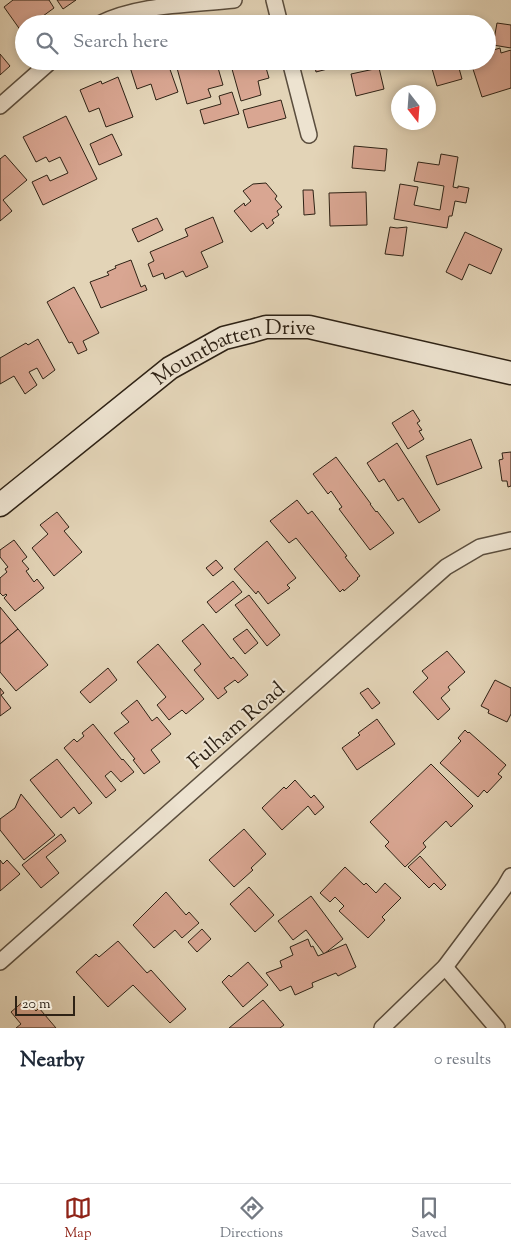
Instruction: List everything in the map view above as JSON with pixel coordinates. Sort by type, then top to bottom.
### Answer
[{"type":"main road","name":"Mountbatten Drive","points":[[0,505],[170,368],[224,338],[266,328],[310,327],[511,373]]},
{"type":"street","points":[[121,15],[149,9],[234,0]]},
{"type":"street","points":[[274,0],[278,15]]},
{"type":"street","points":[[0,106],[41,70]]},
{"type":"street","points":[[292,70],[309,135]]},
{"type":"street","name":"Fulham Road","points":[[0,962],[446,567],[480,547],[511,540]]},
{"type":"street","points":[[382,1028],[445,967],[511,876]]},
{"type":"street","points":[[445,967],[497,1028]]},
{"type":"building","points":[[13,0],[49,0],[54,8],[44,15],[15,15],[15,23],[4,7]]},
{"type":"building","points":[[57,0],[76,0],[63,9]]},
{"type":"building","points":[[497,23],[511,25],[511,48],[496,46]]},
{"type":"building","points":[[500,48],[501,53],[511,50],[511,88],[482,97],[473,70],[496,70],[496,49]]},
{"type":"building","points":[[0,54],[10,66],[0,75]]},
{"type":"building","points":[[131,70],[170,70],[178,92],[156,100],[151,84],[137,89]]},
{"type":"building","points":[[178,70],[219,70],[223,85],[208,89],[211,97],[187,104]]},
{"type":"building","points":[[232,70],[267,70],[269,78],[258,81],[261,95],[241,101]]},
{"type":"building","points":[[379,70],[384,89],[356,96],[351,74]]},
{"type":"building","points":[[432,70],[460,70],[462,79],[437,86]]},
{"type":"building","points":[[118,77],[133,117],[106,127],[99,108],[89,112],[80,90],[101,81],[102,84]]},
{"type":"building","points":[[232,92],[239,114],[204,124],[200,110],[221,104],[219,96]]},
{"type":"building","points":[[281,100],[286,118],[248,128],[243,110]]},
{"type":"building","points":[[66,116],[97,179],[43,205],[32,182],[47,175],[50,181],[68,173],[60,157],[49,162],[46,157],[36,162],[23,137]]},
{"type":"building","points":[[112,134],[122,155],[99,165],[90,144]]},
{"type":"building","points":[[354,146],[387,149],[385,171],[352,168]]},
{"type":"building","points":[[441,154],[458,157],[453,187],[469,188],[466,203],[455,201],[447,228],[394,219],[400,184],[418,187],[414,205],[440,210],[444,186],[414,181],[418,162],[439,165]]},
{"type":"building","points":[[5,155],[27,180],[3,200],[12,211],[0,221],[0,159]]},
{"type":"building","points":[[266,183],[277,196],[275,199],[282,207],[277,211],[279,215],[272,220],[274,223],[267,229],[263,223],[251,232],[234,211],[244,203],[245,206],[251,201],[243,191],[253,184]]},
{"type":"building","points":[[303,190],[313,190],[315,214],[304,215]]},
{"type":"building","points":[[366,192],[367,225],[330,226],[329,193]]},
{"type":"building","points":[[213,217],[223,242],[201,252],[208,267],[186,277],[183,271],[165,279],[163,273],[153,277],[148,264],[154,261],[150,252],[188,236],[185,229]]},
{"type":"building","points":[[157,218],[163,230],[138,242],[132,229]]},
{"type":"building","points":[[390,227],[407,227],[403,256],[385,254]]},
{"type":"building","points":[[465,232],[502,249],[491,274],[469,264],[462,280],[446,272]]},
{"type":"building","points":[[131,260],[141,287],[145,285],[147,290],[101,308],[90,282],[109,275],[107,272],[116,268],[115,266]]},
{"type":"building","points":[[74,287],[99,333],[83,341],[87,350],[78,354],[72,342],[69,343],[47,302]]},
{"type":"building","points":[[38,339],[55,370],[43,379],[37,368],[29,372],[37,385],[25,394],[14,376],[0,384],[0,358],[26,343],[28,345]]},
{"type":"building","points":[[413,410],[420,421],[417,423],[422,430],[419,431],[424,439],[408,449],[392,423]]},
{"type":"building","points":[[471,439],[482,468],[437,485],[426,456]]},
{"type":"building","points":[[397,443],[440,510],[419,523],[403,498],[398,501],[384,479],[379,482],[367,463]]},
{"type":"building","points":[[511,452],[511,486],[508,487],[507,481],[502,481],[499,460],[503,459],[502,453]]},
{"type":"building","points":[[336,457],[376,512],[394,533],[370,550],[339,509],[342,507],[331,491],[328,494],[313,474]]},
{"type":"building","points":[[297,500],[308,514],[312,511],[360,576],[344,591],[343,589],[340,592],[296,538],[289,543],[270,521]]},
{"type":"building","points":[[57,512],[69,527],[64,531],[82,552],[54,576],[32,548],[48,534],[40,525]]},
{"type":"building","points":[[14,540],[27,557],[22,561],[29,569],[26,571],[34,582],[37,579],[44,588],[15,611],[4,598],[7,595],[3,596],[0,593],[0,578],[7,572],[5,569],[8,567],[0,557],[0,550]]},
{"type":"building","points":[[267,541],[296,578],[287,585],[290,588],[268,604],[258,591],[256,594],[234,569]]},
{"type":"building","points":[[216,560],[223,568],[213,576],[206,568]]},
{"type":"building","points":[[233,581],[242,592],[216,613],[207,602]]},
{"type":"building","points":[[249,595],[280,635],[267,646],[235,605]]},
{"type":"building","points":[[0,607],[18,629],[0,644]]},
{"type":"building","points":[[203,624],[231,659],[233,657],[248,675],[238,683],[235,680],[224,688],[227,692],[218,699],[194,670],[201,664],[182,641]]},
{"type":"building","points":[[18,629],[48,665],[16,691],[0,672],[0,644]]},
{"type":"building","points":[[247,629],[258,643],[245,654],[233,639]]},
{"type":"building","points":[[158,644],[204,699],[186,714],[182,710],[169,720],[157,705],[166,697],[137,662]]},
{"type":"building","points":[[447,651],[465,672],[448,687],[450,690],[441,698],[450,709],[438,720],[413,692],[428,678],[422,671]]},
{"type":"building","points":[[108,668],[117,680],[90,703],[80,692]]},
{"type":"building","points":[[495,680],[511,688],[511,714],[507,722],[488,713],[489,710],[481,706]]},
{"type":"building","points":[[0,688],[4,693],[1,695],[11,708],[0,716]]},
{"type":"building","points":[[368,688],[380,703],[372,709],[360,693]]},
{"type":"building","points":[[137,700],[152,721],[157,717],[171,734],[151,750],[160,762],[144,774],[133,760],[135,759],[114,733],[129,722],[121,713]]},
{"type":"building","points":[[377,719],[395,744],[357,770],[342,748]]},
{"type":"building","points":[[93,724],[134,772],[121,782],[111,771],[105,776],[116,790],[106,798],[64,748],[74,739],[77,742],[84,736],[82,733]]},
{"type":"building","points":[[465,730],[506,765],[498,774],[502,777],[487,793],[484,790],[478,797],[440,763],[461,741],[458,738]]},
{"type":"building","points":[[57,759],[92,803],[79,814],[74,807],[61,818],[30,780]]},
{"type":"building","points":[[431,764],[473,806],[451,827],[446,821],[423,843],[426,847],[405,867],[385,846],[389,842],[370,822]]},
{"type":"building","points":[[295,780],[311,798],[314,795],[324,807],[315,815],[308,806],[282,830],[262,808],[284,787],[286,789]]},
{"type":"building","points":[[21,794],[55,835],[24,860],[0,830],[0,819],[15,808]]},
{"type":"building","points":[[244,829],[266,854],[251,868],[253,870],[234,887],[209,860]]},
{"type":"building","points":[[61,834],[66,841],[46,857],[59,873],[41,888],[22,865]]},
{"type":"building","points":[[420,856],[446,885],[441,890],[434,883],[429,888],[408,867]]},
{"type":"building","points":[[0,860],[3,864],[7,860],[20,874],[0,891]]},
{"type":"building","points":[[345,867],[364,885],[366,883],[376,893],[385,883],[401,898],[382,917],[385,920],[368,938],[339,911],[344,906],[335,897],[330,902],[320,893]]},
{"type":"building","points":[[249,887],[274,915],[255,932],[230,904]]},
{"type":"building","points":[[166,892],[186,915],[189,912],[199,923],[182,938],[175,930],[154,948],[133,925]]},
{"type":"building","points":[[311,896],[343,939],[324,954],[306,930],[293,940],[278,921]]},
{"type":"building","points":[[202,929],[211,939],[197,952],[188,942]]},
{"type":"building","points":[[308,939],[318,956],[346,944],[356,967],[338,976],[336,973],[312,983],[313,987],[295,995],[291,986],[280,991],[266,973],[282,967],[280,961],[293,955],[290,947]]},
{"type":"building","points":[[118,941],[147,973],[151,970],[186,1009],[170,1023],[133,985],[108,1007],[76,972],[96,954],[99,957]]},
{"type":"building","points":[[248,962],[268,985],[243,1007],[222,982],[229,975],[231,977]]},
{"type":"building","points":[[25,1000],[36,1011],[39,1008],[56,1028],[16,1028],[21,1024],[11,1012]]},
{"type":"building","points":[[263,1000],[284,1025],[280,1028],[229,1028]]}]
